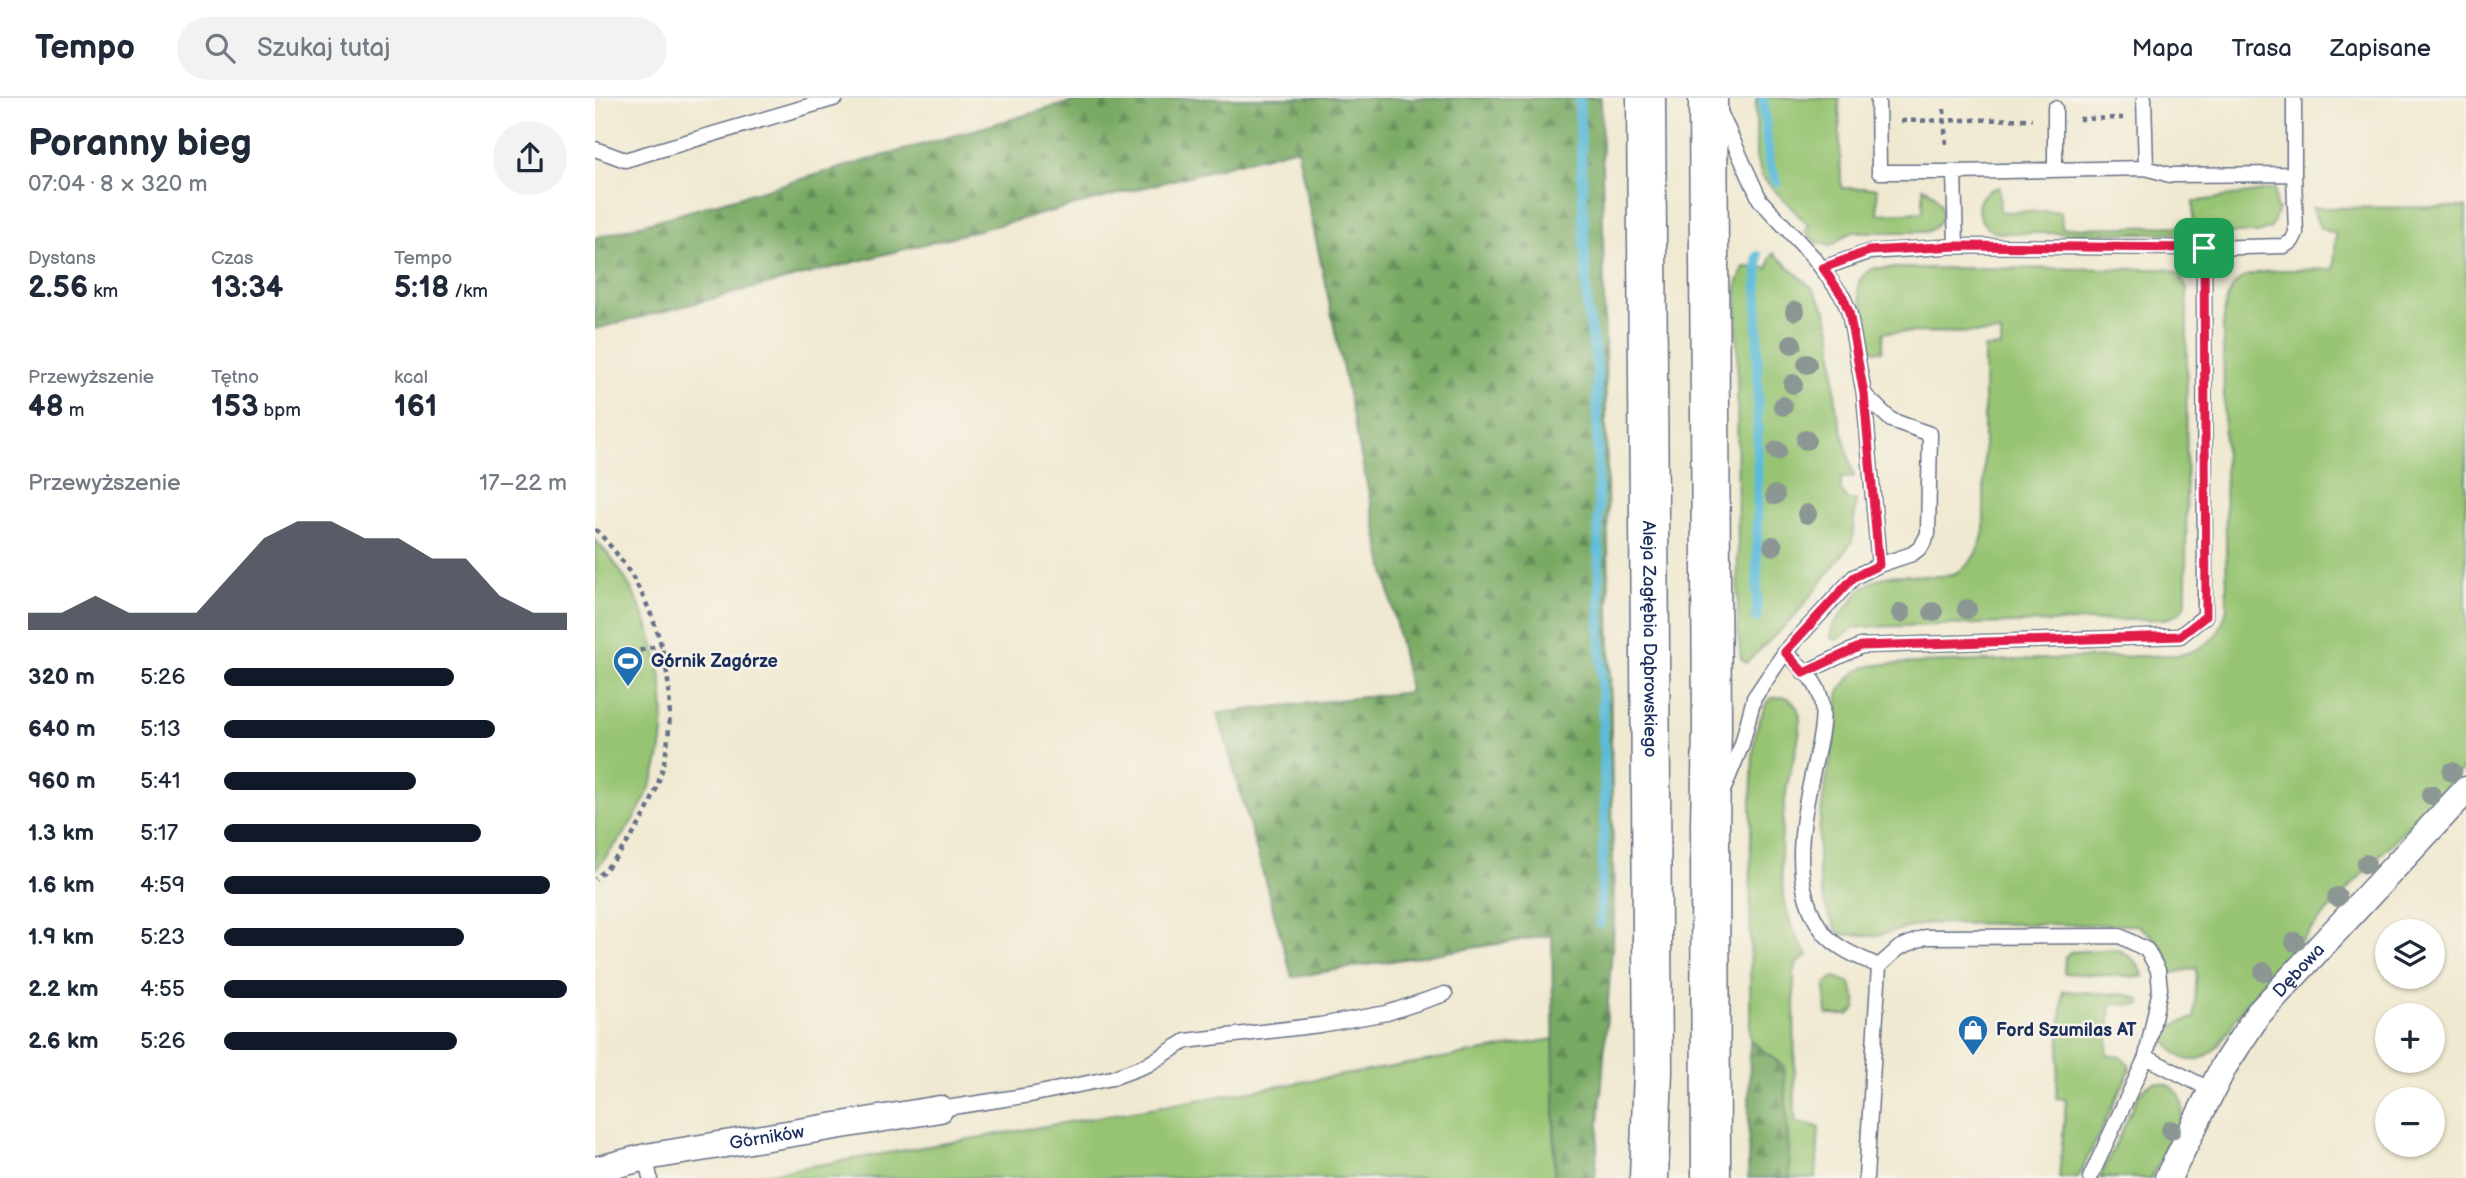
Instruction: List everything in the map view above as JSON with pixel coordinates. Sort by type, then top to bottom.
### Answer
[{"type":"main road","name":"Aleja Zagłębia Dąbrowskiego","points":[[1646,98],[1653,1072],[1649,1178]]},
{"type":"main road","points":[[1711,98],[1711,1178]]},
{"type":"street","name":"Dębowa","points":[[2168,1178],[2237,1042],[2257,1014],[2466,790]]},
{"type":"street","name":"Górników","points":[[595,1170],[648,1168],[940,1109]]},
{"type":"lane","points":[[595,149],[625,160],[836,98]]},
{"type":"lane","points":[[1711,98],[1760,200],[1823,268],[1843,297],[1849,312],[1864,394],[1879,565]]},
{"type":"lane","points":[[1878,98],[1879,172],[2146,168],[2170,175],[2294,174]]},
{"type":"lane","points":[[2144,98],[2146,168]]},
{"type":"lane","points":[[1823,268],[1869,251],[1956,246],[2284,246],[2292,241],[2296,233],[2294,98]]},
{"type":"lane","points":[[2055,114],[2055,170]]},
{"type":"lane","points":[[1954,172],[1956,246]]},
{"type":"lane","points":[[1804,673],[1861,646],[2180,636],[2206,616],[2204,248]]},
{"type":"lane","points":[[1710,825],[1742,744],[1754,698],[1785,652],[1854,577],[1912,554],[1921,547],[1928,534],[1930,434],[1891,420],[1864,394]]},
{"type":"lane","points":[[1785,652],[1817,687],[1822,719],[1803,819],[1802,862],[1805,891],[1813,914],[1825,935],[1879,966]]},
{"type":"lane","points":[[1866,1178],[1879,966],[1899,948],[1925,937],[2120,936],[2147,950],[2158,970],[2160,989],[2146,1057],[2090,1178]]},
{"type":"lane","points":[[940,1109],[1030,1095],[1112,1078],[1147,1065],[1186,1041],[1294,1029],[1374,1016],[1445,994]]},
{"type":"lane","points":[[2146,1057],[2211,1090]]},
{"type":"path","points":[[1944,109],[1945,120]]},
{"type":"path","points":[[1878,121],[2055,114],[2145,118]]},
{"type":"path","points":[[595,529],[612,547],[637,583],[668,667],[670,708],[668,745],[659,785],[641,822],[595,880]]},
{"type":"path","points":[[630,653],[661,645]]},
{"type":"green space","points":[[1085,98],[1601,98],[1614,921],[1595,1178],[1554,1178],[1552,935],[1292,977],[1218,713],[1410,692],[1297,148],[595,329],[595,238]]},
{"type":"green space","points":[[1756,98],[1839,98],[1841,188],[1877,188],[1878,214],[1923,212],[1923,187],[1940,203],[1942,216],[1939,222],[1926,232],[1854,232],[1830,246],[1817,242],[1805,232],[1809,226],[1762,177],[1756,157]]},
{"type":"green space","points":[[1999,187],[2000,212],[2061,211],[2062,228],[2193,226],[2193,202],[2275,189],[2278,209],[2271,228],[2258,233],[1998,233],[1983,223],[1978,209],[1983,195]]},
{"type":"green space","points":[[2466,207],[2466,766],[2301,940],[2241,1011],[2215,1048],[2197,1060],[2179,1056],[2164,1035],[2173,1026],[2194,1018],[2197,968],[2173,973],[2160,944],[2137,925],[1928,923],[1874,936],[1840,934],[1828,912],[1821,887],[1818,860],[1822,804],[1837,725],[1838,697],[1849,678],[1862,668],[1886,664],[2180,655],[2206,644],[2217,633],[2227,607],[2223,330],[2230,292],[2241,280],[2251,275],[2334,269],[2336,234],[2320,228],[2312,208]]},
{"type":"green space","points":[[1774,253],[1814,290],[1826,311],[1832,333],[1836,407],[1854,477],[1841,478],[1841,491],[1848,500],[1856,500],[1852,541],[1844,553],[1794,617],[1746,663],[1741,658],[1738,635],[1737,285],[1744,267],[1769,268]]},
{"type":"green space","points":[[1874,268],[2167,269],[2180,275],[2187,289],[2186,598],[2179,613],[2163,619],[1862,627],[1853,629],[1836,640],[1831,638],[1835,623],[1866,586],[1883,578],[1901,575],[1950,575],[1963,568],[1975,555],[1984,531],[1984,348],[2001,347],[2001,333],[1884,332],[1882,351],[1875,351],[1869,346],[1868,321],[1858,290],[1861,278]]},
{"type":"green space","name":"Górnik Zagórze","points":[[595,540],[633,592],[646,622],[662,689],[663,722],[660,755],[646,797],[626,830],[595,870]]},
{"type":"green space","points":[[1786,697],[1797,708],[1800,724],[1785,804],[1781,841],[1782,880],[1788,916],[1808,955],[1797,964],[1794,973],[1795,1121],[1819,1127],[1816,1178],[1790,1178],[1784,1067],[1750,1040],[1753,755],[1756,730],[1766,704],[1772,698]]},
{"type":"green space","points":[[2117,949],[2134,960],[2143,977],[2064,973],[2065,957],[2070,952]]},
{"type":"green space","points":[[1835,977],[1850,983],[1856,999],[1856,1008],[1849,1015],[1827,1015],[1825,986]]},
{"type":"green space","points":[[2063,991],[2128,995],[2139,999],[2141,1005],[2111,1004],[2107,1055],[2121,1057],[2129,1064],[2130,1070],[2078,1178],[2059,1178],[2066,1099],[2056,1098]]},
{"type":"green space","points":[[1554,1039],[1554,1178],[741,1178]]},
{"type":"green space","points":[[1750,1040],[1784,1067],[1790,1178],[1748,1178]]},
{"type":"green space","points":[[2154,1083],[2172,1087],[2176,1091],[2181,1101],[2182,1114],[2169,1146],[2151,1178],[2100,1178],[2139,1094]]},
{"type":"waterway","points":[[1579,98],[1587,307],[1597,368],[1605,801],[1600,923]]},
{"type":"waterway","points":[[1763,98],[1769,163],[1777,182]]},
{"type":"waterway","points":[[1757,618],[1758,256]]},
{"type":"place","name":"Górnik Zagórze","points":[[628,688]]},
{"type":"place","name":"Ford Szumilas AT","points":[[1973,1057]]},
{"type":"route","points":[[1956,246],[2204,248],[2206,616],[2180,636],[1861,646],[1804,673],[1785,652],[1854,577],[1879,565],[1864,394],[1849,312],[1832,278],[1823,268],[1869,251],[1956,246]]}]
